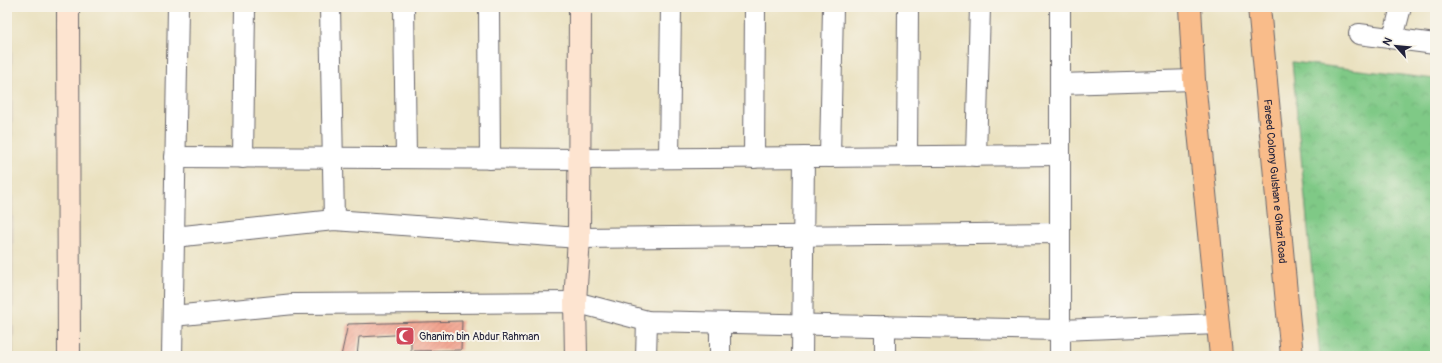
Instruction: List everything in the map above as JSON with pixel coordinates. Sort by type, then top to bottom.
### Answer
[{"type":"main road","points":[[1190,7],[1194,80],[1221,356]]},
{"type":"main road","name":"Fareed Colony Gulshan e Ghazi Road","points":[[1259,7],[1292,356]]},
{"type":"street","points":[[68,7],[68,356]]},
{"type":"street","points":[[172,356],[178,7]]},
{"type":"street","points":[[243,158],[245,7]]},
{"type":"street","points":[[330,7],[334,220]]},
{"type":"street","points":[[404,7],[406,158]]},
{"type":"street","points":[[489,7],[490,159]]},
{"type":"street","points":[[576,356],[575,302],[579,238],[580,159],[580,7]]},
{"type":"street","points":[[669,158],[671,7]]},
{"type":"street","points":[[754,158],[755,7]]},
{"type":"street","points":[[830,157],[833,7]]},
{"type":"street","points":[[907,156],[908,7]]},
{"type":"street","points":[[976,156],[980,7]]},
{"type":"street","points":[[1060,7],[1060,356]]},
{"type":"street","points":[[1393,38],[1401,7]]},
{"type":"street","points":[[1359,34],[1435,44]]},
{"type":"street","points":[[1060,84],[1194,80]]},
{"type":"street","points":[[176,158],[580,159],[1060,155]]},
{"type":"street","points":[[802,356],[804,157]]},
{"type":"street","points":[[174,237],[334,220],[579,238],[1060,233]]},
{"type":"street","points":[[173,316],[294,304],[575,302],[647,321],[1060,330],[1218,324]]},
{"type":"street","points":[[646,356],[647,321]]},
{"type":"street","points":[[720,323],[720,356]]},
{"type":"street","points":[[885,326],[885,356]]},
{"type":"shaded area","points":[[7,7],[12,7],[14,356],[7,356]]},
{"type":"green space","points":[[1292,62],[1435,79],[1435,356],[1320,356]]},
{"type":"building","points":[[462,321],[461,350],[411,351],[411,334],[359,337],[357,356],[341,356],[348,324]]},
{"type":"place","name":"Ghanim bin Abdur Rahman","points":[[405,336]]}]
